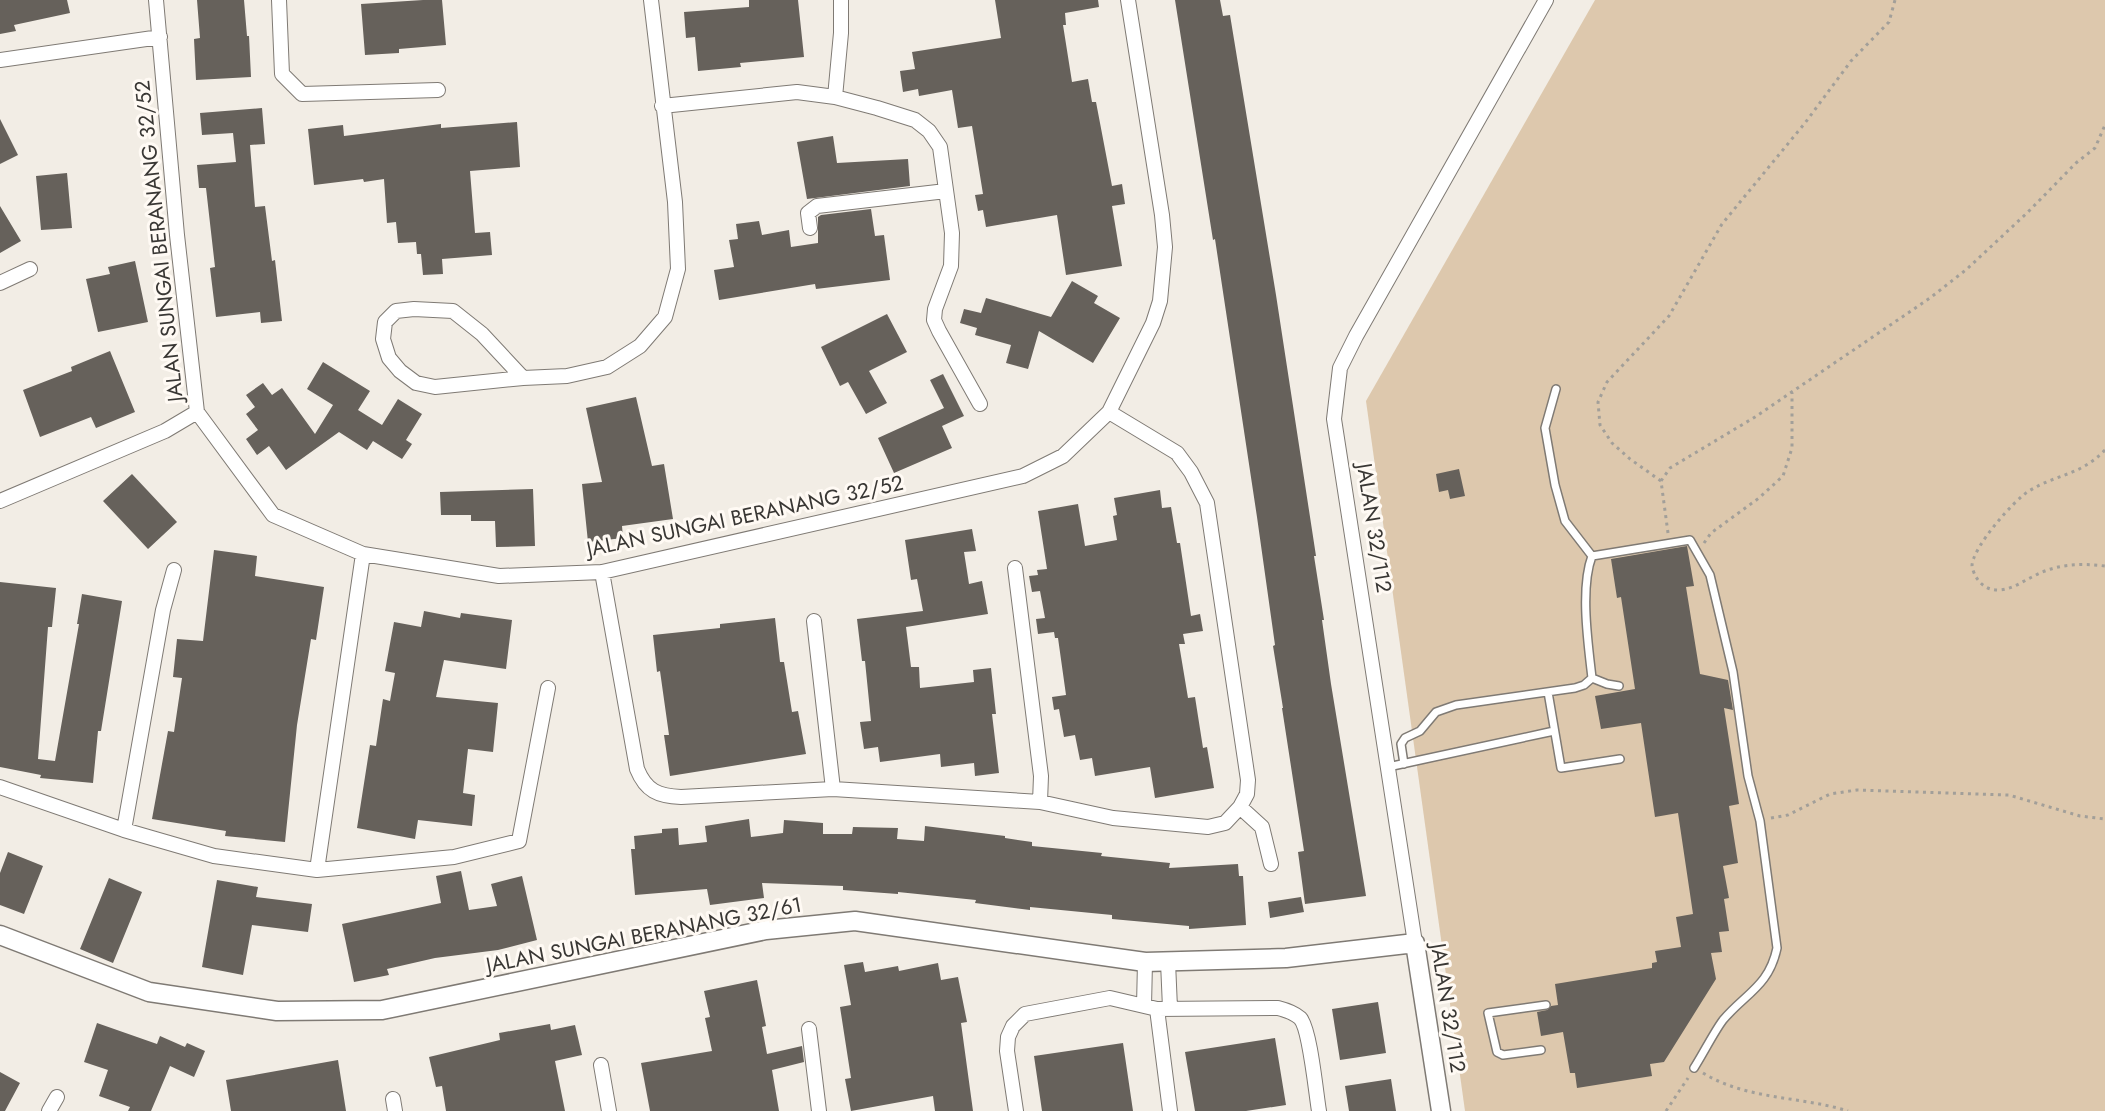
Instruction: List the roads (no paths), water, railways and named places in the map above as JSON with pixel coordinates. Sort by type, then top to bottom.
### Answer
[{"type":"street","name":"JALAN SUNGAI BERANANG 32/52","points":[[156,0],[177,235],[197,412],[273,515],[363,555],[499,576],[602,572],[1023,476],[1063,456],[1109,412],[1153,323],[1160,301],[1165,247],[1162,214],[1128,0]]},
{"type":"street","points":[[279,0],[282,74],[302,94],[438,90]]},
{"type":"street","points":[[523,378],[482,334],[453,311],[414,309],[396,311],[385,322],[383,339],[389,358],[416,383],[435,387],[567,375],[607,367],[640,346],[665,317],[678,269],[675,202],[651,0]]},
{"type":"street","points":[[835,97],[841,33],[841,0]]},
{"type":"street","name":"JALAN 32/112","points":[[1441,1111],[1334,420],[1340,368],[1356,336],[1546,0]]},
{"type":"street","points":[[0,60],[160,37]]},
{"type":"street","points":[[662,106],[797,92],[835,97],[915,120],[929,131],[940,147],[952,233],[951,266],[935,309],[934,320],[980,404]]},
{"type":"street","points":[[810,228],[808,213],[817,206],[946,191]]},
{"type":"street","points":[[0,283],[30,269]]},
{"type":"street","points":[[0,501],[165,431],[197,412]]},
{"type":"street","points":[[602,572],[637,769],[642,782],[654,792],[681,797],[833,789],[1040,802],[1113,818],[1208,828],[1225,823],[1240,807],[1247,794],[1248,780],[1207,503],[1191,472],[1177,453],[1109,412]]},
{"type":"street","points":[[317,870],[363,555]]},
{"type":"street","points":[[1015,568],[1041,776],[1040,802]]},
{"type":"street","points":[[124,830],[163,610],[174,570]]},
{"type":"street","points":[[814,621],[833,789]]},
{"type":"street","points":[[0,787],[124,830],[214,856],[317,870],[454,857],[519,841],[548,688]]},
{"type":"street","points":[[1240,807],[1262,827],[1271,864]]},
{"type":"street","name":"JALAN SUNGAI BERANANG 32/61","points":[[0,935],[149,992],[277,1011],[382,1010],[766,930],[855,921],[1145,962],[1286,958],[1415,943]]},
{"type":"street","points":[[1145,962],[1157,1008],[1170,1111]]},
{"type":"street","points":[[1157,1008],[1168,962]]},
{"type":"street","points":[[1016,1111],[1007,1051],[1008,1037],[1013,1026],[1025,1014],[1110,998],[1157,1008],[1278,1008],[1289,1011],[1301,1020],[1306,1033],[1318,1111]]},
{"type":"street","points":[[809,1029],[819,1111]]},
{"type":"street","points":[[601,1065],[609,1111]]},
{"type":"street","points":[[49,1111],[57,1097]]},
{"type":"lane","points":[[1556,389],[1545,428],[1555,485],[1565,521],[1592,556]]},
{"type":"lane","points":[[1592,556],[1690,540],[1710,575],[1733,672],[1748,776],[1761,821],[1777,948],[1774,961],[1762,983],[1722,1022],[1694,1068]]},
{"type":"lane","points":[[1592,556],[1588,568],[1587,592],[1587,629],[1592,678]]},
{"type":"lane","points":[[1404,764],[1401,744],[1405,738],[1420,731],[1436,712],[1456,705],[1584,686],[1592,678]]},
{"type":"lane","points":[[1592,678],[1619,686]]},
{"type":"lane","points":[[1548,692],[1562,768],[1620,759]]},
{"type":"lane","points":[[1388,767],[1554,731]]},
{"type":"lane","points":[[1541,1050],[1503,1055],[1497,1052],[1488,1013],[1546,1005]]}]
